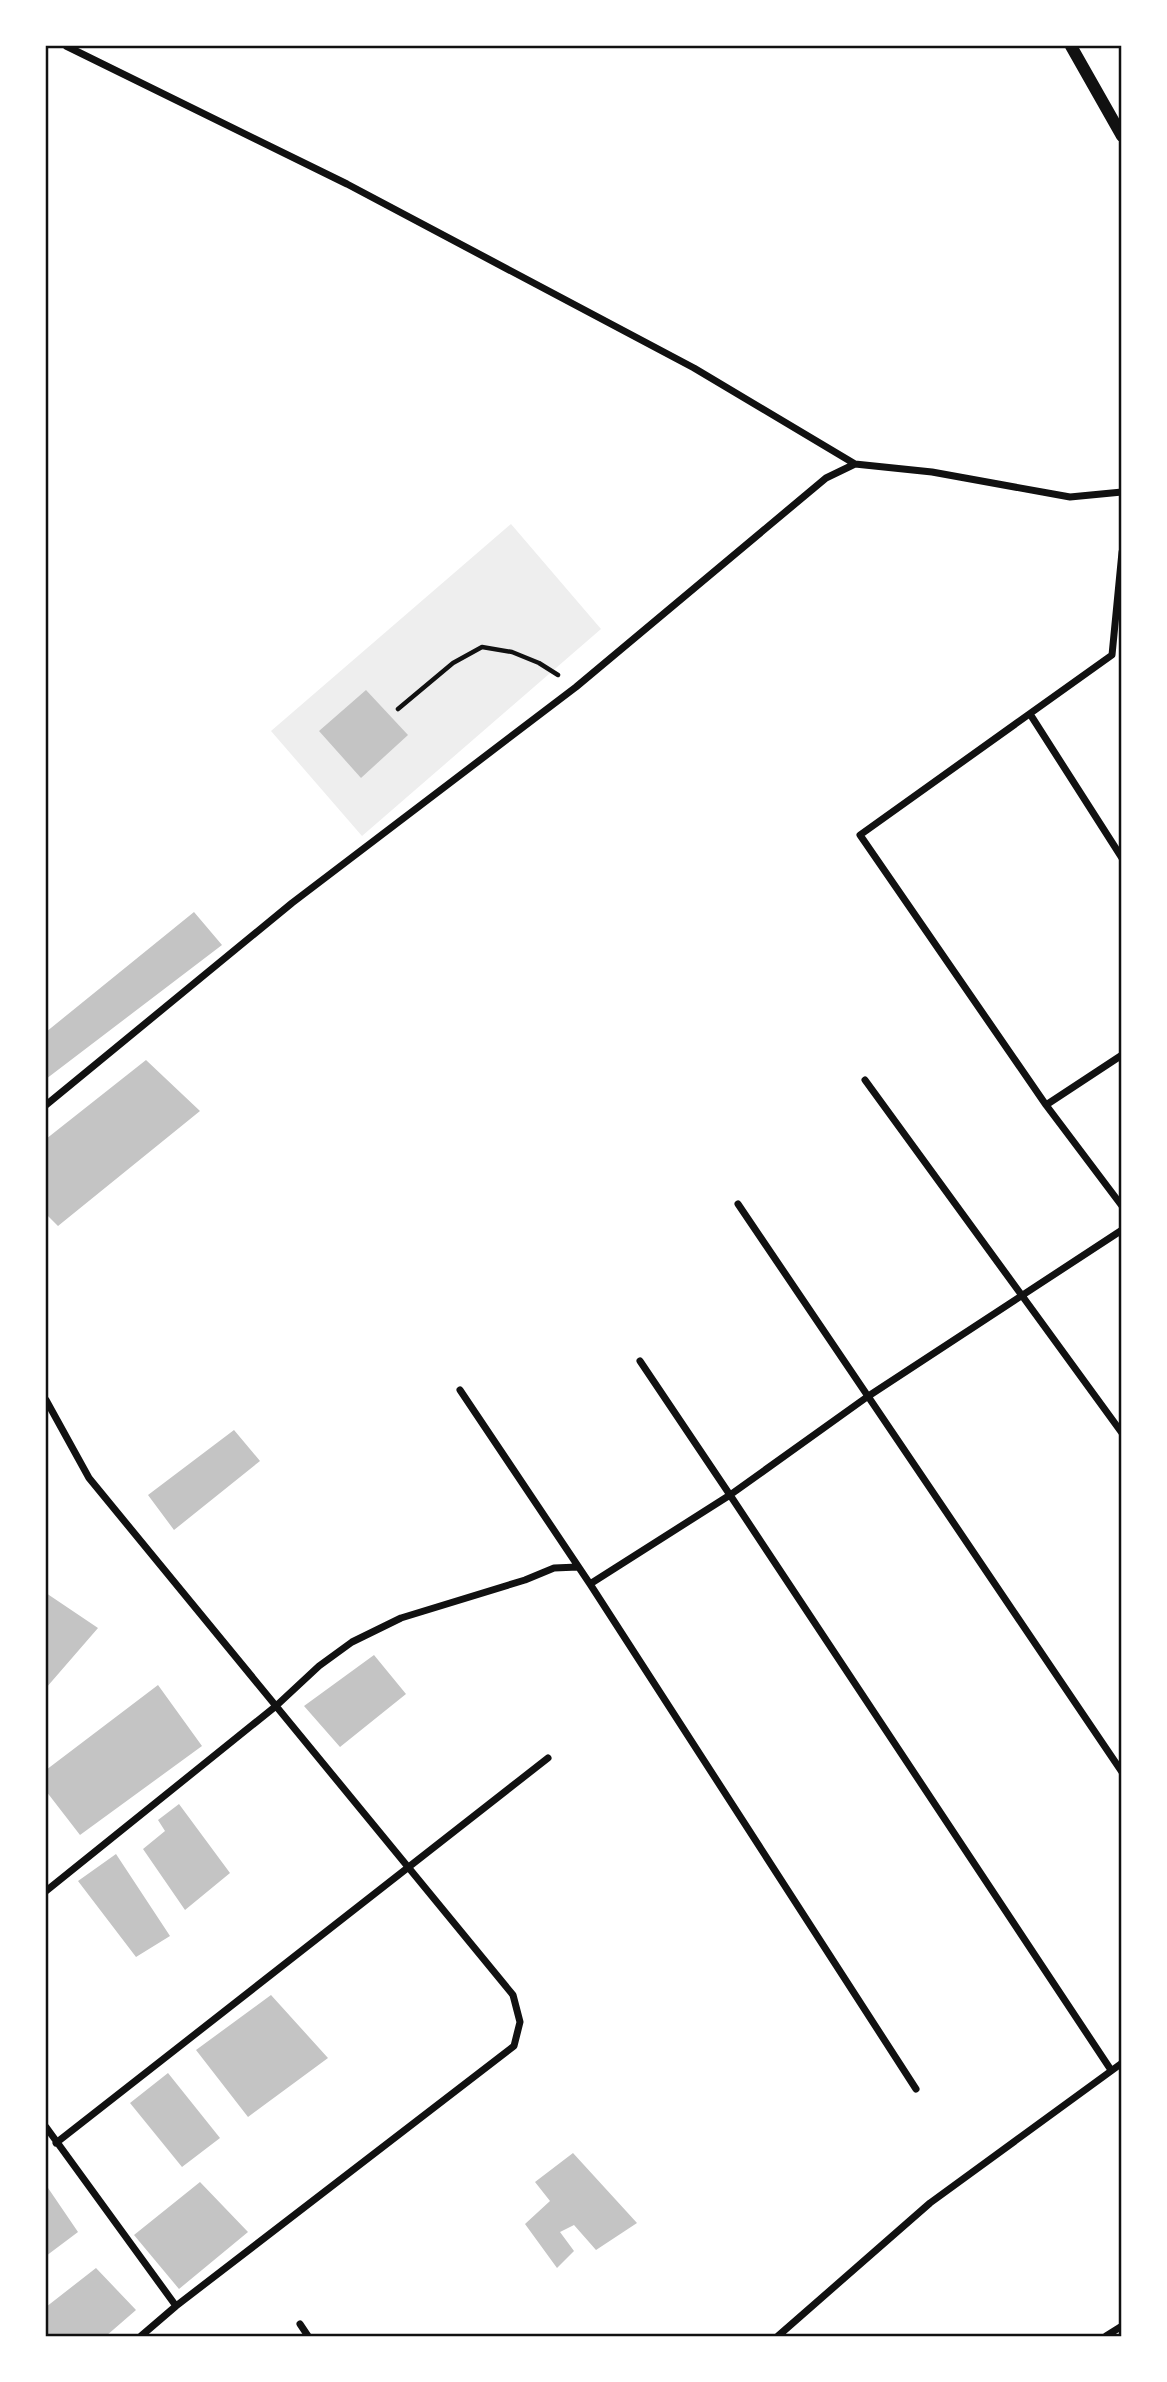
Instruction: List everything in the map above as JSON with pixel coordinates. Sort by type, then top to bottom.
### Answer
[{"type":"street","points":[[66,46],[347,184],[670,355],[855,464],[932,471],[1069,497],[1122,492]]},
{"type":"street","points":[[1071,46],[1122,136]]},
{"type":"street","points":[[46,1105],[292,904],[576,687],[826,478],[855,464]]},
{"type":"street","points":[[1122,552],[1112,655],[860,835],[1046,1105],[1122,1206]]},
{"type":"street","points":[[1030,714],[1122,858]]},
{"type":"street","points":[[1046,1105],[1122,1055]]},
{"type":"street","points":[[865,1080],[1122,1433]]},
{"type":"street","points":[[738,1204],[1122,1772]]},
{"type":"street","points":[[590,1584],[730,1495],[867,1397],[1122,1230]]},
{"type":"street","points":[[640,1361],[1111,2070]]},
{"type":"street","points":[[460,1390],[590,1584],[916,2089]]},
{"type":"street","points":[[46,1400],[89,1478],[513,1995],[520,2022],[514,2046],[176,2306],[141,2336]]},
{"type":"street","points":[[46,1891],[276,1706],[319,1666],[352,1642],[401,1618],[515,1583],[554,1568],[578,1567]]},
{"type":"street","points":[[56,2143],[548,1758]]},
{"type":"street","points":[[778,2336],[930,2203],[1122,2063]]},
{"type":"street","points":[[46,2127],[176,2306]]},
{"type":"street","points":[[300,2324],[308,2336]]},
{"type":"street","points":[[1106,2336],[1122,2326]]},
{"type":"path","points":[[398,709],[453,663],[482,647],[512,652],[539,663],[576,687]]},
{"type":"shaded area","points":[[511,524],[601,629],[362,836],[271,731]]},
{"type":"building","points":[[366,690],[408,735],[361,778],[319,731]]},
{"type":"building","points":[[194,912],[222,945],[46,1079],[46,1032]]},
{"type":"building","points":[[146,1060],[200,1111],[58,1226],[46,1214],[46,1139]]},
{"type":"building","points":[[234,1430],[260,1461],[174,1530],[148,1495]]},
{"type":"building","points":[[46,1593],[98,1628],[46,1688]]},
{"type":"building","points":[[374,1655],[406,1694],[340,1747],[304,1706]]},
{"type":"building","points":[[158,1685],[202,1746],[80,1835],[46,1791],[46,1770]]},
{"type":"building","points":[[179,1804],[230,1873],[185,1910],[143,1849],[165,1831],[158,1820]]},
{"type":"building","points":[[116,1854],[170,1936],[136,1957],[78,1881]]},
{"type":"building","points":[[271,1995],[328,2058],[248,2117],[196,2050]]},
{"type":"building","points":[[168,2073],[220,2138],[182,2167],[130,2103]]},
{"type":"building","points":[[573,2153],[637,2223],[596,2250],[574,2225],[560,2232],[574,2251],[557,2268],[525,2224],[550,2201],[535,2182]]},
{"type":"building","points":[[200,2182],[248,2232],[179,2289],[134,2235]]},
{"type":"building","points":[[46,2185],[78,2232],[46,2256]]},
{"type":"building","points":[[96,2268],[136,2310],[106,2336],[46,2336],[46,2307]]}]
